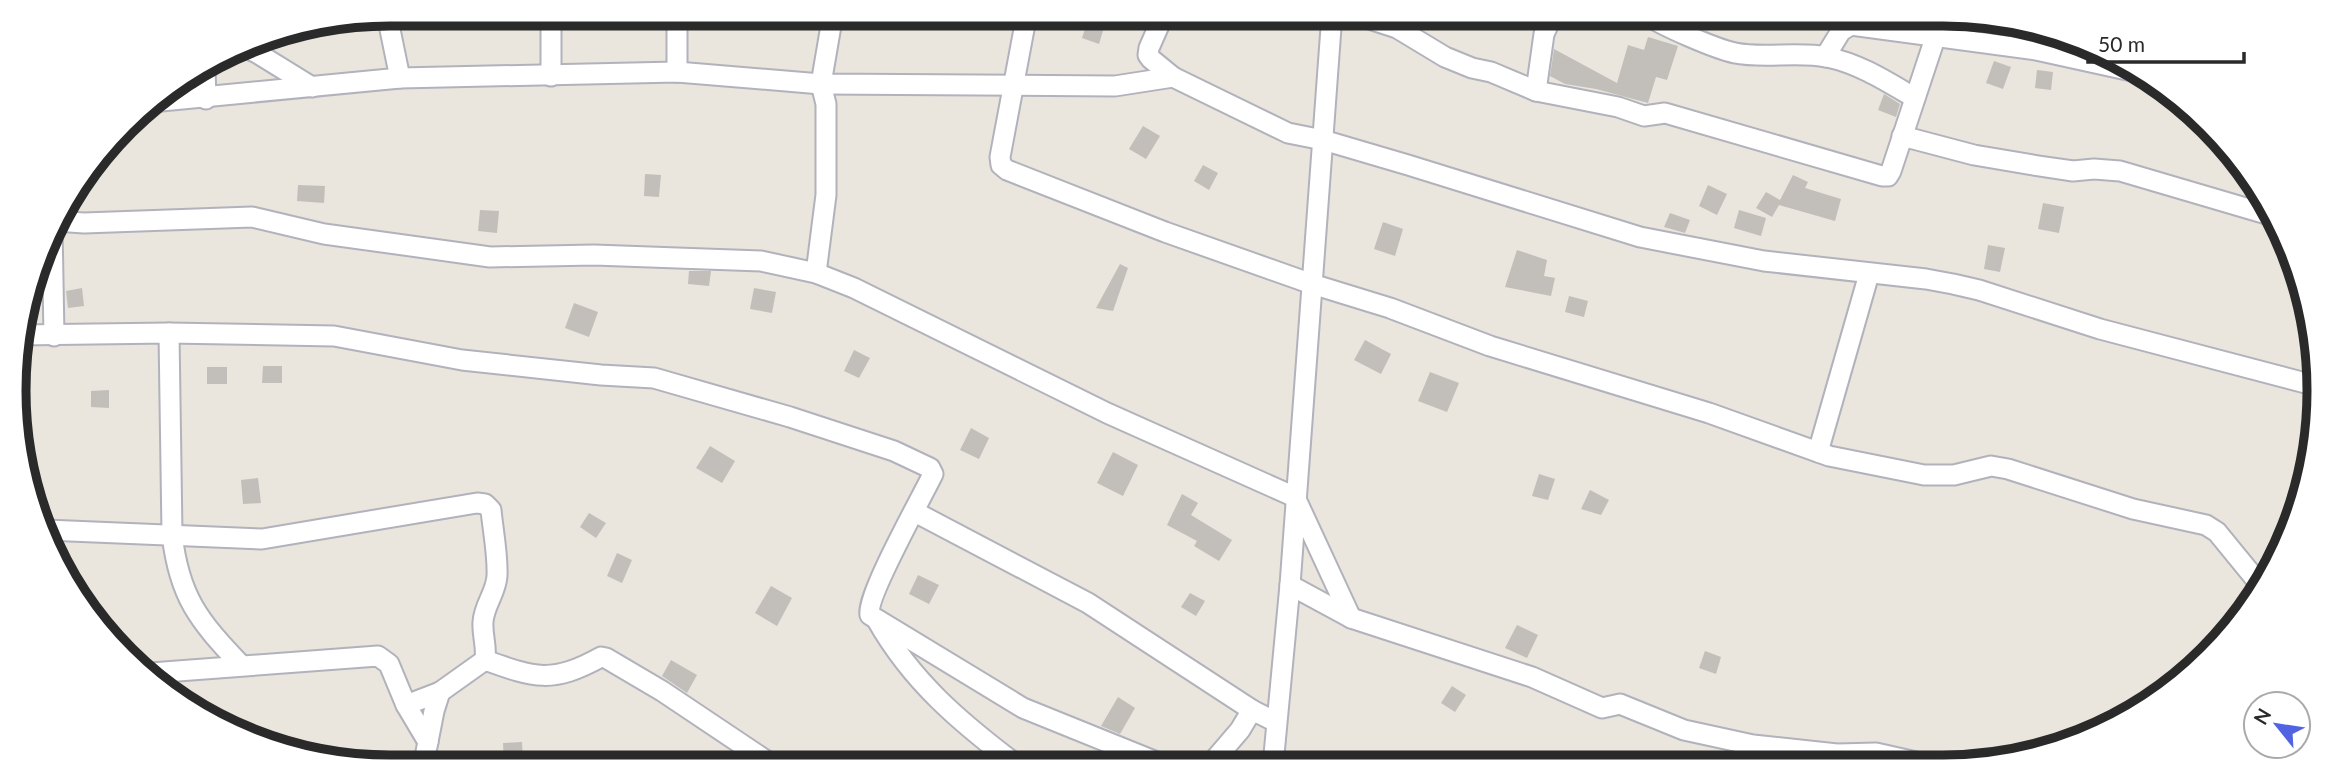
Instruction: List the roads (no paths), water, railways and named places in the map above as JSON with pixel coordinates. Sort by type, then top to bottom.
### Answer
[{"type":"street","points":[[389,26],[400,78]]},
{"type":"street","points":[[551,26],[551,76]]},
{"type":"street","points":[[677,26],[677,72]]},
{"type":"street","points":[[816,272],[826,183],[826,104],[821,84],[831,26]]},
{"type":"street","points":[[1024,26],[1000,158],[1001,165],[1007,170],[1165,232],[1490,346],[1709,413],[1818,452],[1866,465],[1924,475],[1954,475],[1992,466],[2008,469],[2133,509],[2206,525],[2217,532],[2255,578]]},
{"type":"street","points":[[1159,26],[1148,55],[1173,77],[1288,133],[1323,140],[1640,237],[1764,261],[1926,279],[1979,290],[2100,329],[2307,383]]},
{"type":"street","points":[[1274,755],[1290,585],[1294,497],[1331,26]]},
{"type":"street","points":[[1392,26],[1445,57],[1472,68],[1492,72],[1536,91],[1618,107],[1644,116],[1665,113],[1882,176],[1888,176],[1891,171],[1939,26]]},
{"type":"street","points":[[1536,91],[1544,34],[1548,26]]},
{"type":"street","points":[[1666,26],[1735,53],[1825,57],[1864,69],[1915,98]]},
{"type":"street","points":[[1825,57],[1841,31],[1849,26]]},
{"type":"street","points":[[1859,26],[2036,50],[2110,67]]},
{"type":"street","points":[[256,52],[312,87]]},
{"type":"street","points":[[170,101],[400,78],[677,72],[821,84],[1115,86],[1173,77]]},
{"type":"street","points":[[205,77],[206,99]]},
{"type":"street","points":[[1902,136],[1974,155],[2039,166],[2073,171],[2120,171],[2260,212]]},
{"type":"street","points":[[68,222],[251,217],[324,234],[490,257],[594,255],[761,261],[816,272],[854,288],[1107,414],[1294,497],[1351,618]]},
{"type":"street","points":[[53,255],[54,336]]},
{"type":"street","points":[[1818,452],[1869,274]]},
{"type":"street","points":[[169,333],[172,534],[176,565],[190,603],[214,636],[242,665]]},
{"type":"street","points":[[30,335],[169,333],[334,336],[462,359],[601,375],[654,378],[894,452],[930,468],[933,474],[879,582],[869,610],[870,615],[1023,708],[1139,755]]},
{"type":"street","points":[[54,530],[262,539],[477,503],[485,504],[491,510],[497,576],[493,594],[485,608],[482,626],[487,646],[485,660],[440,692],[406,705]]},
{"type":"street","points":[[915,512],[1088,603],[1252,710],[1276,722]]},
{"type":"street","points":[[1290,585],[1351,618],[1532,677],[1602,708],[1620,704],[1684,730],[1753,745],[1885,755]]},
{"type":"street","points":[[876,619],[891,645],[927,687],[960,721],[1003,755]]},
{"type":"street","points":[[160,672],[378,656],[389,664],[406,705],[428,742]]},
{"type":"street","points":[[485,660],[521,673],[545,677],[563,675],[601,657],[606,658],[673,698],[758,755]]},
{"type":"street","points":[[425,755],[440,692]]},
{"type":"street","points":[[1219,755],[1240,730],[1252,710]]}]
